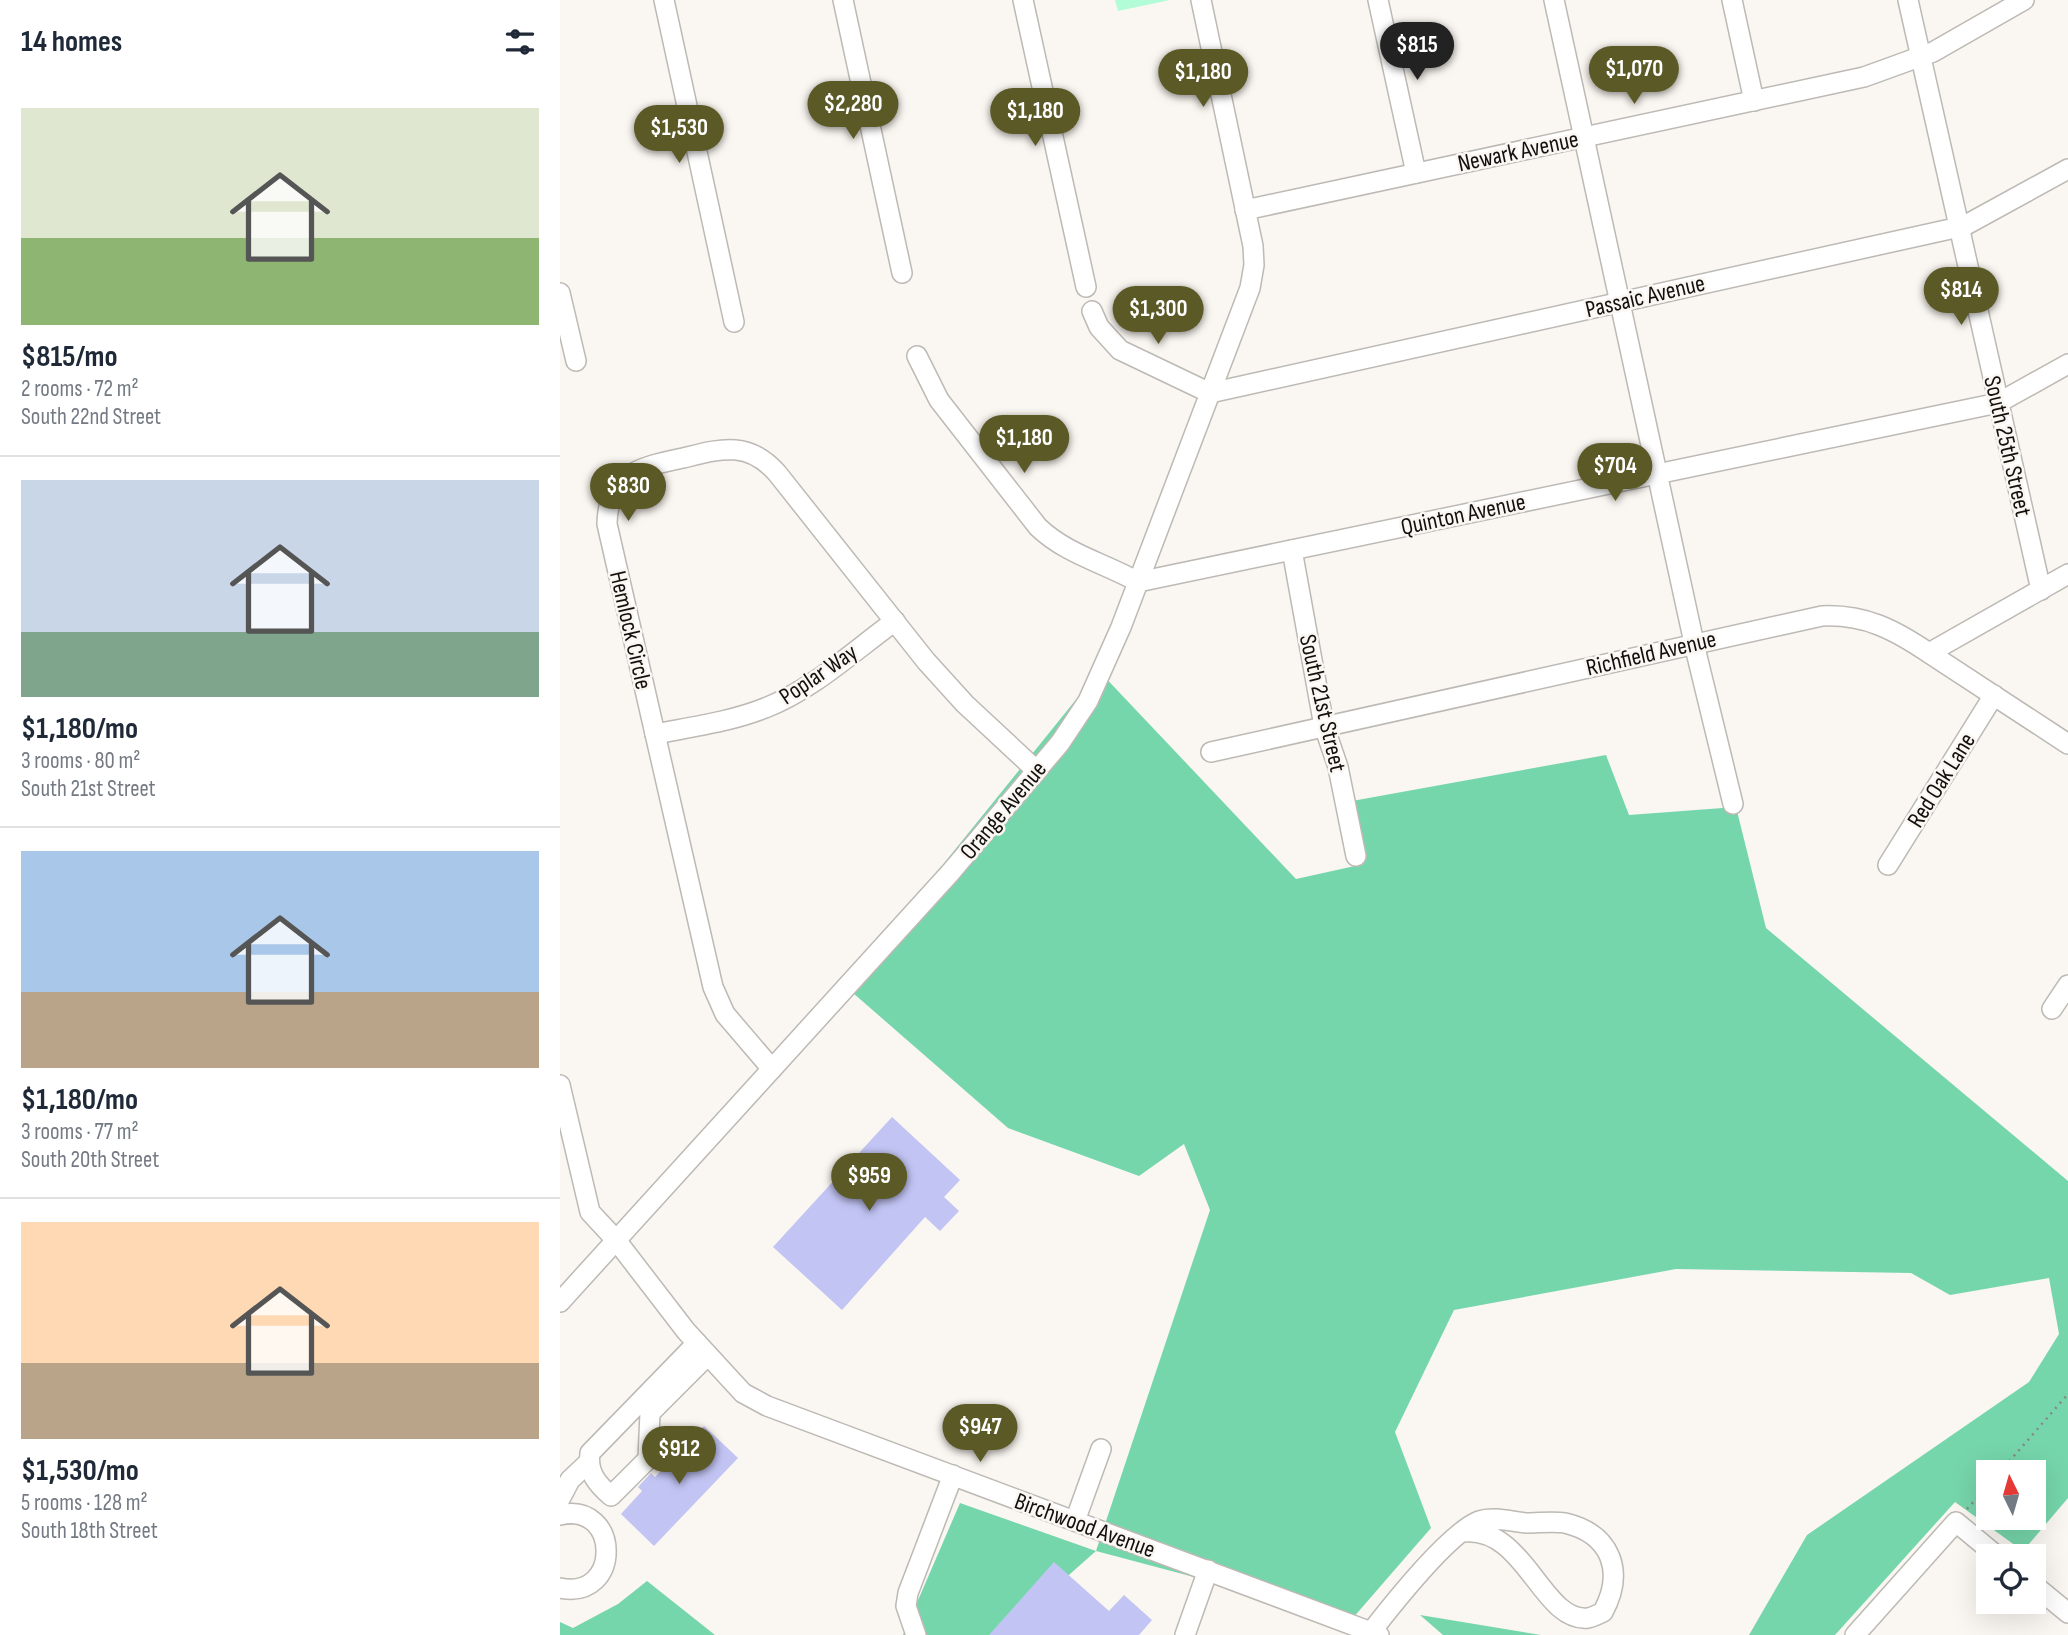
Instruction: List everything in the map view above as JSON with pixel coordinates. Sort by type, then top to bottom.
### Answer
[{"type":"street","points":[[664,0],[734,322]]},
{"type":"street","points":[[843,0],[902,273]]},
{"type":"street","points":[[1023,0],[1086,287]]},
{"type":"street","points":[[1200,0],[1245,210]]},
{"type":"street","points":[[1378,0],[1416,173]]},
{"type":"street","points":[[1553,0],[1694,643],[1733,804]]},
{"type":"street","points":[[1731,0],[1754,101]]},
{"type":"street","name":"South 25th Street","points":[[1908,0],[2041,590]]},
{"type":"street","name":"Newark Avenue","points":[[1245,210],[1864,77],[1933,52],[2024,0]]},
{"type":"street","name":"Passaic Avenue","points":[[1210,393],[1964,226],[2068,169]]},
{"type":"street","name":"Orange Avenue","points":[[560,1302],[950,873],[1060,743],[1088,701],[1121,627],[1250,288],[1254,265],[1245,210]]},
{"type":"street","points":[[560,293],[576,361]]},
{"type":"street","points":[[1092,311],[1099,327],[1120,350],[1210,393]]},
{"type":"street","points":[[917,356],[939,400],[1038,527],[1065,548],[1138,582]]},
{"type":"street","name":"Quinton Avenue","points":[[1138,582],[1998,402],[2068,364]]},
{"type":"street","name":"Hemlock Circle","points":[[772,1069],[726,1014],[713,987],[607,524],[610,501],[615,490],[631,473],[641,468],[727,449],[752,453],[763,460],[777,473],[894,621],[965,704],[1037,771]]},
{"type":"street","name":"South 21st Street","points":[[1292,550],[1324,726],[1338,767],[1356,856]]},
{"type":"street","points":[[1930,653],[2068,574]]},
{"type":"street","name":"Richfield Avenue","points":[[1211,752],[1694,643],[1809,618],[1835,615],[1860,618],[1885,626],[2068,744]]},
{"type":"street","name":"Poplar Way","points":[[654,734],[730,719],[767,708],[798,692],[894,621]]},
{"type":"street","name":"Red Oak Lane","points":[[1888,864],[1994,695]]},
{"type":"street","points":[[2052,1009],[2068,985]]},
{"type":"street","name":"Birchwood Avenue","points":[[560,1085],[590,1212],[616,1240],[702,1349],[743,1393],[768,1406],[1375,1634]]},
{"type":"street","points":[[611,1496],[592,1475],[590,1453],[702,1349]]},
{"type":"street","points":[[594,1522],[611,1496],[648,1459],[650,1413],[702,1349]]},
{"type":"street","points":[[1075,1521],[1101,1449]]},
{"type":"street","points":[[560,1499],[570,1480],[589,1462]]},
{"type":"street","points":[[916,1635],[906,1606],[908,1593],[953,1475]]},
{"type":"street","points":[[560,1515],[576,1514],[594,1522],[603,1533],[607,1545],[607,1559],[602,1571],[593,1581],[582,1588],[560,1588]]},
{"type":"street","points":[[1375,1634],[1416,1578],[1463,1532],[1480,1521],[1561,1522],[1583,1529],[1607,1547],[1614,1571],[1612,1596],[1603,1612],[1587,1618],[1573,1615],[1557,1606],[1521,1559],[1496,1539],[1476,1531],[1463,1532]]},
{"type":"street","points":[[1855,1635],[1956,1522],[1983,1544]]},
{"type":"street","points":[[1185,1635],[1208,1570]]},
{"type":"street","points":[[2046,1595],[2068,1614]]},
{"type":"path","points":[[2010,1460],[2068,1394]]},
{"type":"path","points":[[1956,1522],[1976,1500]]},
{"type":"green space","points":[[1115,0],[1170,0],[1118,11]]},
{"type":"green space","points":[[1099,671],[1296,879],[1364,864],[1352,801],[1606,755],[1629,815],[1736,807],[1766,928],[2068,1181],[2068,1498],[2046,1524],[2046,1460],[1976,1460],[1976,1517],[1955,1502],[1835,1635],[1749,1635],[1807,1535],[2029,1382],[2059,1334],[2049,1278],[1950,1295],[1911,1273],[1676,1269],[1454,1310],[1395,1432],[1431,1528],[1352,1619],[1096,1551],[1210,1210],[1184,1144],[1139,1176],[1008,1128],[845,986]]},
{"type":"green space","points":[[960,1503],[1096,1551],[1001,1635],[903,1635]]},
{"type":"green space","points":[[1994,1530],[2041,1530],[2029,1544],[2013,1544]]},
{"type":"green space","points":[[647,1581],[715,1635],[560,1635],[560,1622],[573,1628],[618,1604]]},
{"type":"green space","points":[[1420,1615],[1541,1635],[1443,1635]]},
{"type":"building","points":[[892,1117],[960,1180],[944,1197],[959,1211],[940,1231],[925,1217],[842,1310],[773,1247]]},
{"type":"building","points":[[704,1426],[738,1458],[654,1546],[621,1514],[642,1491],[638,1487],[651,1473],[655,1477]]},
{"type":"building","points":[[1054,1562],[1109,1611],[1124,1595],[1152,1620],[1139,1635],[989,1635]]}]
